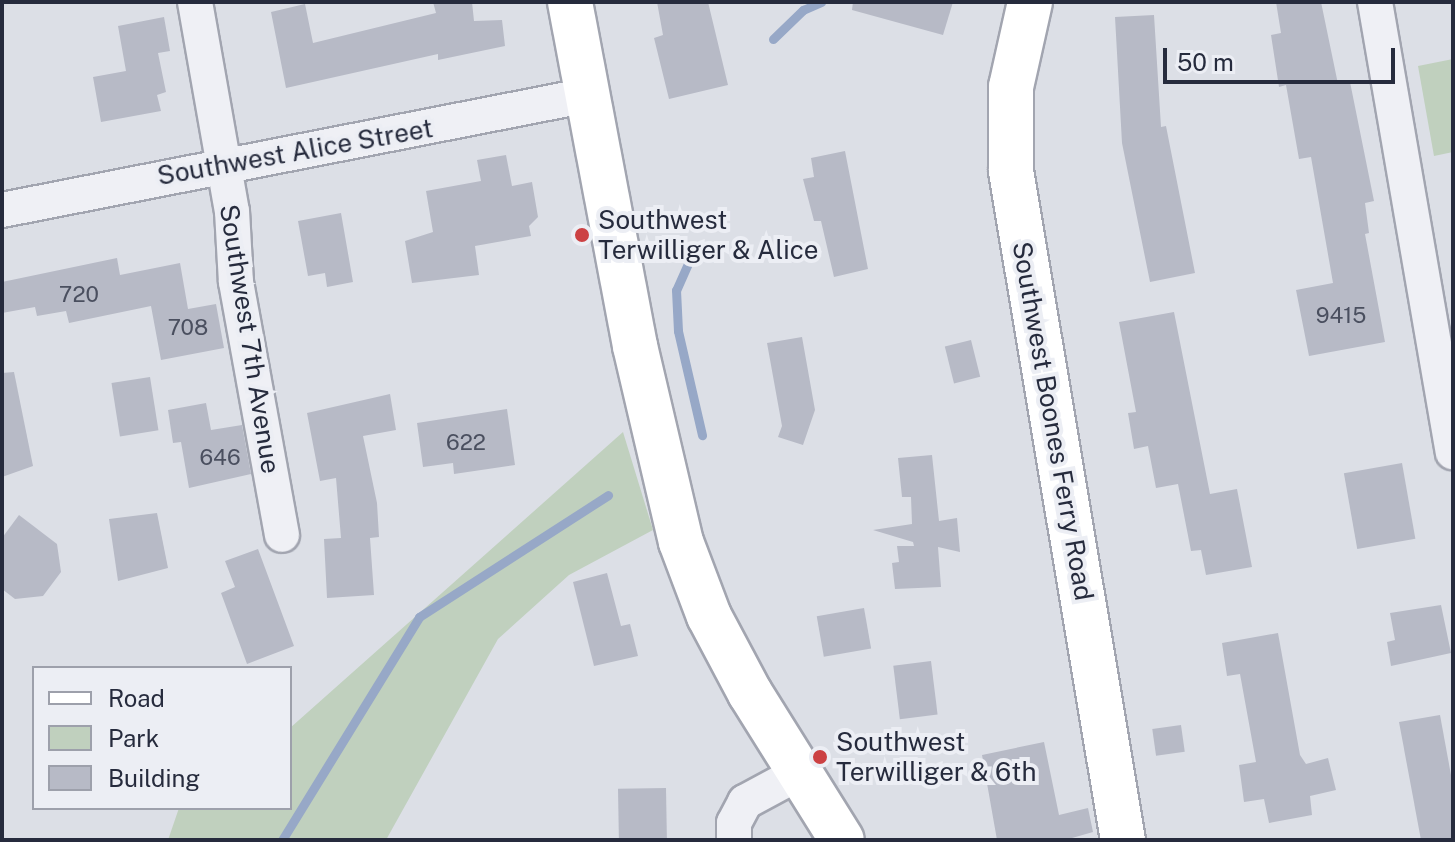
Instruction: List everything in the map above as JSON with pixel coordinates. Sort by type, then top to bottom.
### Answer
[{"type":"main road","points":[[570,2],[635,346],[681,542],[709,616],[797,774],[842,840]]},
{"type":"main road","name":"Southwest Boones Ferry Road","points":[[1030,2],[1011,87],[1011,171],[1123,840]]},
{"type":"street","name":"Southwest 7th Avenue","points":[[195,2],[221,164],[232,211],[236,282],[282,535]]},
{"type":"street","points":[[1375,2],[1453,452]]},
{"type":"street","name":"Southwest Alice Street","points":[[2,210],[221,164],[346,145],[588,95]]},
{"type":"street","points":[[734,840],[734,823],[745,802],[797,774]]},
{"type":"green space","points":[[1453,59],[1453,152],[1434,156],[1418,66]]},
{"type":"green space","points":[[623,432],[653,530],[569,575],[498,639],[386,840],[168,840],[178,810],[292,810],[292,726]]},
{"type":"building","points":[[433,2],[472,2],[474,21],[502,20],[505,46],[438,60],[438,54],[286,88],[271,12],[305,4],[313,43],[436,13]]},
{"type":"building","points":[[657,2],[708,2],[728,85],[669,99],[654,38],[663,35]]},
{"type":"building","points":[[853,2],[953,2],[943,35],[852,10]]},
{"type":"building","points":[[1276,2],[1321,2],[1338,84],[1350,82],[1374,201],[1365,203],[1369,233],[1365,234],[1385,342],[1309,356],[1296,290],[1333,283],[1311,157],[1299,159],[1286,85],[1279,87],[1271,35],[1281,33]]},
{"type":"building","points":[[1154,15],[1161,127],[1166,126],[1195,273],[1150,282],[1122,143],[1115,17]]},
{"type":"building","points":[[164,17],[170,51],[158,53],[166,92],[157,95],[161,111],[101,122],[93,77],[126,71],[118,26]]},
{"type":"building","points":[[845,151],[868,269],[834,277],[821,221],[814,221],[803,179],[814,177],[811,158]]},
{"type":"building","points":[[506,155],[512,186],[532,182],[538,217],[529,226],[531,236],[475,246],[479,275],[412,283],[405,241],[433,232],[426,191],[481,181],[477,160]]},
{"type":"building","points":[[341,213],[353,282],[327,287],[325,273],[308,276],[298,221]]},
{"type":"building","points":[[117,258],[120,275],[180,263],[188,309],[216,304],[224,348],[161,360],[151,306],[69,323],[66,311],[37,316],[35,307],[2,313],[2,282]]},
{"type":"building","points":[[1174,312],[1210,494],[1237,489],[1252,567],[1206,575],[1201,550],[1191,551],[1178,484],[1156,488],[1148,446],[1134,449],[1128,413],[1136,412],[1119,322]]},
{"type":"building","points":[[802,337],[815,410],[803,445],[778,437],[782,426],[767,343]]},
{"type":"building","points":[[971,340],[980,377],[954,383],[945,347]]},
{"type":"building","points":[[14,372],[33,466],[2,477],[2,373]]},
{"type":"building","points":[[150,377],[158,430],[120,436],[111,383]]},
{"type":"building","points":[[390,394],[396,430],[363,436],[377,503],[379,537],[370,538],[374,595],[327,598],[324,539],[341,538],[336,478],[320,481],[307,413]]},
{"type":"building","points":[[206,403],[211,430],[242,425],[251,474],[189,488],[181,442],[173,443],[168,410]]},
{"type":"building","points":[[507,409],[515,465],[454,474],[453,463],[423,467],[417,423]]},
{"type":"building","points":[[932,455],[939,521],[957,518],[960,552],[938,547],[941,587],[895,589],[892,563],[899,562],[897,546],[914,546],[913,542],[873,530],[912,524],[911,497],[902,497],[898,458]]},
{"type":"building","points":[[1402,463],[1415,539],[1357,549],[1344,473]]},
{"type":"building","points":[[157,513],[168,568],[118,581],[109,519]]},
{"type":"building","points":[[19,515],[57,544],[61,572],[43,596],[15,599],[2,589],[2,538]]},
{"type":"building","points":[[258,549],[294,646],[247,664],[221,593],[235,587],[225,561]]},
{"type":"building","points":[[607,573],[621,626],[630,624],[638,656],[594,666],[573,582]]},
{"type":"building","points":[[1441,605],[1451,653],[1391,666],[1387,642],[1395,640],[1390,613]]},
{"type":"building","points":[[864,608],[871,648],[824,657],[817,616]]},
{"type":"building","points":[[1278,633],[1300,755],[1306,764],[1328,758],[1336,790],[1310,796],[1312,815],[1269,823],[1264,799],[1244,802],[1239,765],[1256,762],[1240,674],[1227,676],[1222,643]]},
{"type":"building","points":[[931,661],[938,715],[900,719],[893,666]]},
{"type":"building","points":[[1440,715],[1453,786],[1453,840],[1421,840],[1399,722]]},
{"type":"building","points":[[1181,725],[1185,752],[1156,756],[1152,729]]},
{"type":"building","points":[[1044,742],[1059,815],[1088,808],[1093,832],[1065,840],[997,840],[982,755]]},
{"type":"building","points":[[666,788],[667,840],[619,840],[618,789]]},
{"type":"waterway","points":[[773,39],[803,10],[821,2]]},
{"type":"waterway","points":[[690,259],[676,290],[678,331],[702,435]]},
{"type":"waterway","points":[[282,840],[419,617],[608,495]]},
{"type":"place","name":"Southwest Terwilliger & Alice","points":[[582,235]]},
{"type":"place","name":"Southwest Terwilliger & 6th","points":[[820,757]]}]
